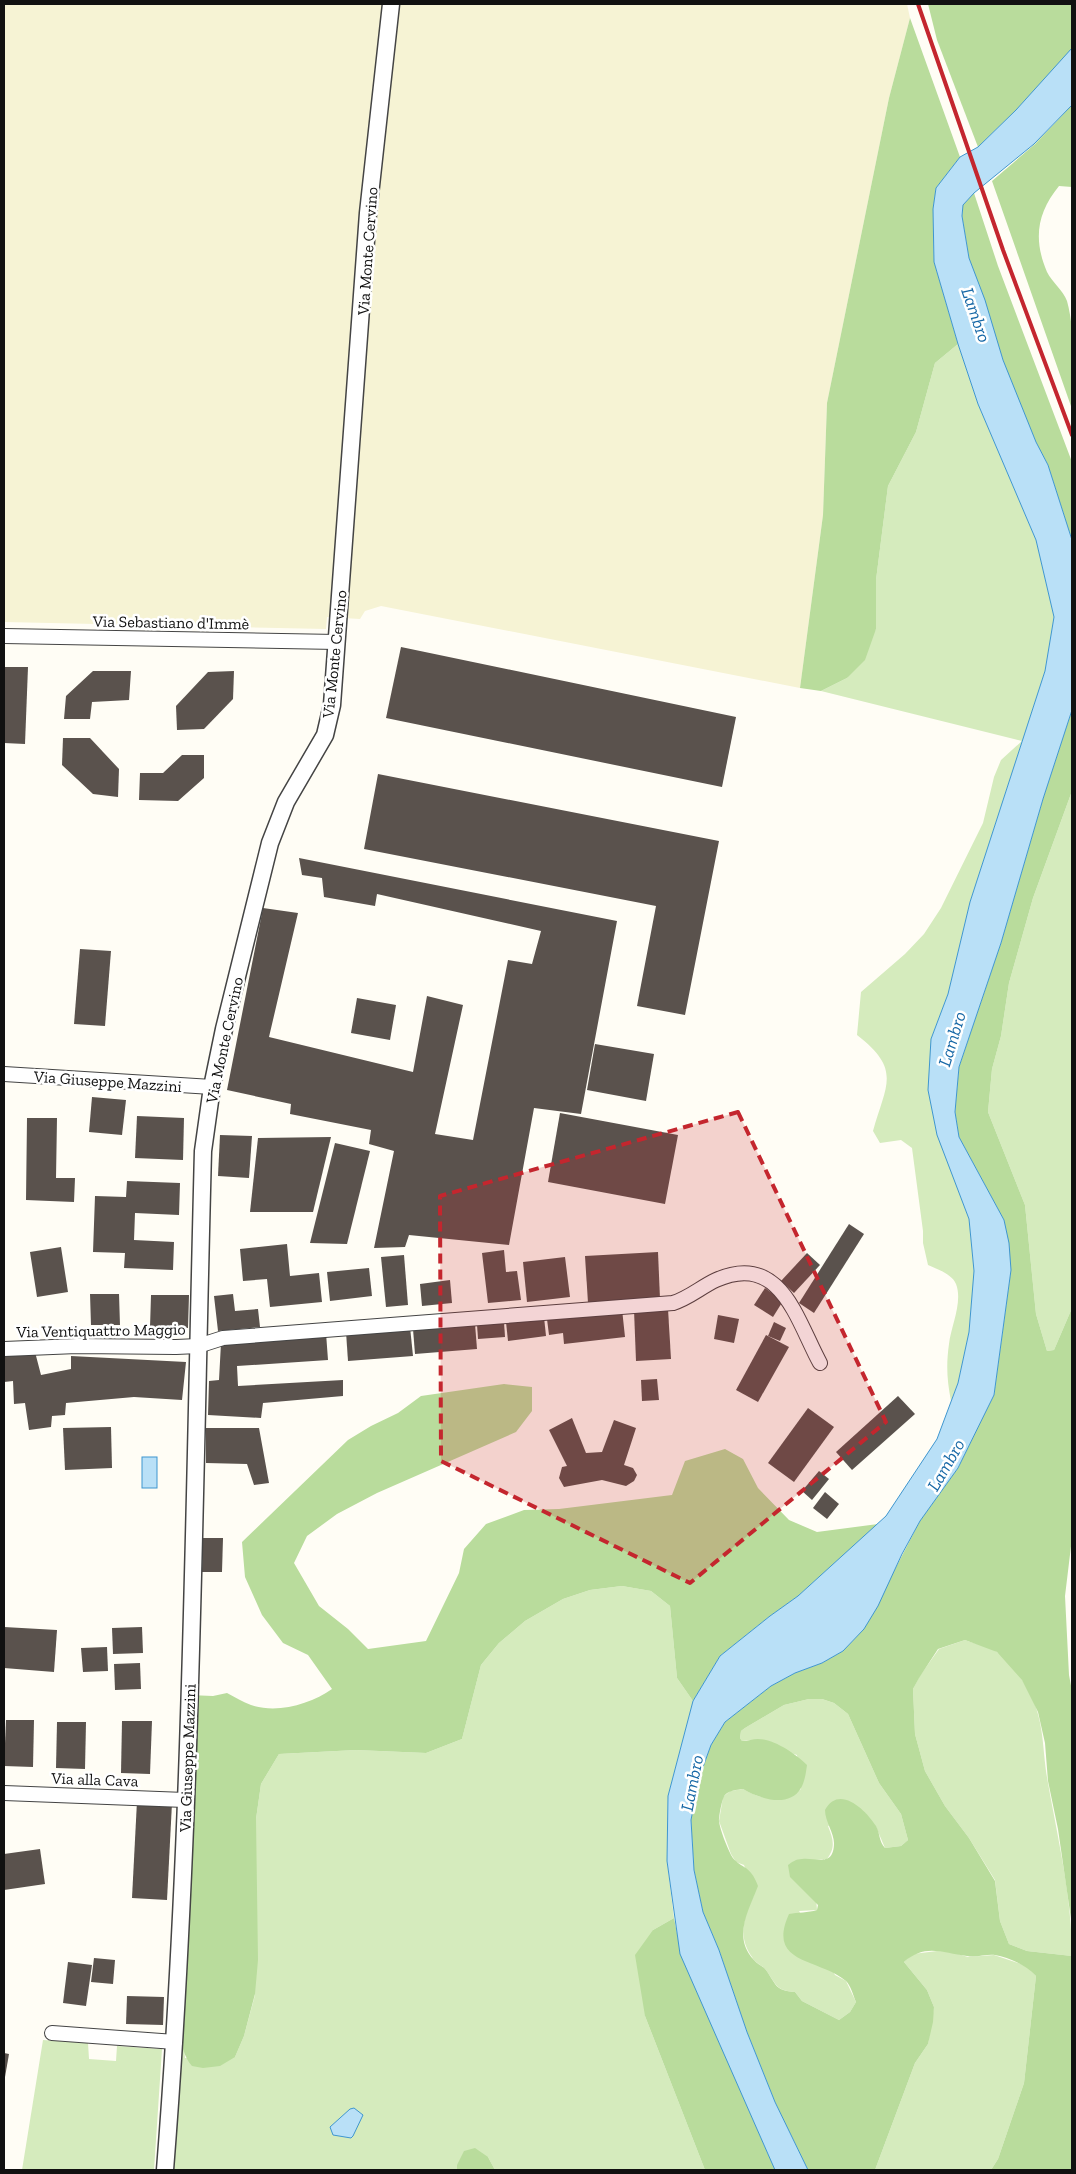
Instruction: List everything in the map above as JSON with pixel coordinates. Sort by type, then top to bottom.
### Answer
[{"type":"street","name":"Via Monte Cervino","points":[[198,1346],[203,1151],[212,1087],[224,1030],[270,843],[286,802],[325,735],[332,705],[368,214],[392,4]]},
{"type":"street","name":"Via Sebastiano d'Immè","points":[[4,636],[337,642]]},
{"type":"street","name":"Via Giuseppe Mazzini","points":[[4,1074],[212,1087]]},
{"type":"street","name":"Via Ventiquattro Maggio","points":[[4,1349],[77,1346],[198,1346],[223,1338],[673,1303],[690,1296],[715,1280],[730,1275],[745,1275],[758,1276],[770,1280],[782,1290],[820,1363]]},
{"type":"street","name":"Via Giuseppe Mazzini","points":[[165,2170],[175,2042],[186,1800],[198,1346]]},
{"type":"street","name":"Via alla Cava","points":[[4,1793],[186,1800]]},
{"type":"street","points":[[52,2032],[175,2042]]},
{"type":"highlighted area","points":[[738,1112],[886,1422],[690,1583],[441,1461],[440,1196]]},
{"type":"shaded area","points":[[4,4],[907,4],[910,18],[889,98],[827,403],[823,515],[800,688],[381,606],[365,611],[360,619],[327,617],[326,629],[4,622]]},
{"type":"green space","points":[[928,4],[1072,4],[1072,48],[1069,53],[1016,110],[978,147],[937,40]]},
{"type":"green space","points":[[910,18],[960,157],[936,188],[933,209],[934,262],[958,344],[935,363],[916,432],[888,486],[876,580],[876,629],[865,660],[847,678],[821,691],[800,688],[823,515],[827,403],[889,98]]},
{"type":"green space","points":[[1072,105],[1072,187],[1059,186],[1052,196],[1042,216],[1039,237],[1047,272],[1065,297],[1070,313],[1073,354],[1072,409],[992,181],[1035,144]]},
{"type":"green space","points":[[974,193],[998,266],[1072,462],[1072,540],[1048,465],[1036,442],[1009,378],[969,258],[962,216],[963,205]]},
{"type":"green space","points":[[958,344],[978,404],[1036,540],[1054,617],[1045,671],[970,902],[948,994],[931,1039],[955,1181],[969,1219],[974,1272],[969,1332],[958,1383],[951,1401],[947,1359],[958,1291],[951,1277],[928,1265],[923,1243],[912,1148],[901,1140],[880,1143],[873,1131],[886,1089],[887,1078],[880,1058],[857,1035],[861,992],[905,954],[924,934],[941,908],[983,823],[994,777],[1001,760],[1022,741],[821,691],[847,678],[876,629],[876,580],[888,486],[916,432],[935,363]]},
{"type":"green space","points":[[1072,710],[1072,791],[1033,898],[1009,983],[1001,1036],[992,1069],[988,1112],[1025,1205],[1036,1314],[1047,1351],[1054,1350],[1072,1308],[1072,1538],[1065,1596],[1069,1675],[1072,1691],[1072,1926],[1058,1829],[1048,1781],[1045,1743],[1038,1712],[1022,1680],[997,1652],[965,1640],[938,1649],[913,1689],[915,1734],[925,1771],[945,1806],[969,1838],[995,1881],[1000,1921],[1009,1944],[1027,1951],[1072,1956],[1072,2170],[991,2170],[998,2159],[1024,2083],[1036,1976],[1023,1965],[1001,1956],[970,1956],[927,1951],[912,1956],[904,1962],[927,1990],[934,2007],[928,2044],[915,2063],[875,2170],[808,2170],[775,2102],[703,1912],[694,1870],[691,1820],[699,1778],[711,1745],[725,1722],[771,1686],[795,1673],[822,1663],[843,1651],[864,1629],[920,1521],[958,1468],[994,1395],[1011,1270],[1004,1220],[959,1137],[955,1112],[959,1067],[1001,943],[1043,799]],"holes":[[[809,1699],[822,1699],[834,1703],[848,1714],[879,1783],[901,1814],[908,1840],[901,1846],[885,1848],[876,1826],[866,1813],[852,1802],[845,1799],[837,1799],[825,1810],[834,1839],[831,1856],[823,1860],[798,1860],[788,1865],[790,1877],[818,1905],[817,1910],[789,1914],[784,1931],[784,1943],[790,1952],[799,1958],[835,1974],[848,1983],[856,2002],[850,2012],[839,2020],[802,2001],[795,1992],[783,1990],[777,1986],[766,1970],[747,1951],[743,1933],[744,1923],[758,1886],[752,1873],[737,1863],[731,1855],[719,1821],[724,1797],[731,1791],[743,1789],[757,1796],[773,1800],[789,1798],[796,1794],[801,1788],[807,1765],[778,1744],[758,1739],[742,1741],[740,1738],[741,1731],[784,1705]]]},
{"type":"green space","points":[[1072,791],[1072,1308],[1054,1350],[1047,1351],[1036,1314],[1025,1205],[988,1112],[992,1069],[1001,1036],[1009,983],[1033,898]]},
{"type":"green space","points":[[504,1384],[532,1387],[532,1411],[516,1432],[377,1493],[337,1514],[307,1536],[294,1563],[319,1606],[348,1629],[368,1649],[426,1641],[459,1573],[464,1549],[486,1524],[524,1510],[559,1509],[672,1495],[685,1461],[725,1449],[743,1459],[758,1488],[789,1520],[817,1532],[878,1524],[798,1596],[720,1656],[693,1701],[677,1678],[670,1606],[651,1591],[622,1586],[590,1590],[563,1599],[525,1621],[499,1643],[481,1665],[462,1739],[426,1753],[356,1750],[279,1754],[261,1784],[256,1819],[258,1960],[255,1994],[244,2036],[235,2057],[220,2066],[203,2068],[192,2066],[176,2029],[189,1695],[213,1696],[227,1693],[261,1708],[283,1708],[304,1703],[332,1689],[308,1655],[283,1643],[262,1615],[245,1577],[242,1542],[348,1440],[371,1426],[398,1413],[421,1396]]},
{"type":"green space","points":[[622,1586],[651,1591],[670,1606],[677,1678],[693,1701],[668,1796],[667,1861],[674,1918],[653,1930],[645,2016],[705,2170],[495,2170],[488,2157],[457,2165],[457,2170],[165,2170],[176,2029],[184,2047],[185,2058],[235,2057],[244,2036],[255,1995],[256,1819],[261,1784],[279,1754],[356,1750],[426,1753],[462,1739],[481,1665],[499,1643],[525,1621],[563,1599],[590,1590]]},
{"type":"green space","points":[[965,1640],[990,1648],[1004,1658],[1023,1681],[1036,1706],[1067,1890],[1072,1956],[1027,1951],[1009,1944],[1000,1921],[995,1880],[969,1838],[945,1806],[925,1771],[915,1734],[913,1689],[919,1677],[939,1649]]},
{"type":"green space","points":[[809,1699],[822,1699],[834,1703],[848,1714],[879,1783],[901,1814],[908,1840],[901,1846],[885,1848],[876,1827],[865,1813],[828,1826],[832,1839],[832,1851],[827,1859],[813,1860],[817,1910],[799,1911],[835,1975],[846,1981],[856,2002],[850,2012],[839,2020],[802,2001],[795,1992],[780,1988],[766,1970],[755,1961],[747,1949],[743,1934],[745,1918],[754,1895],[744,1865],[736,1862],[731,1854],[719,1821],[723,1797],[730,1791],[743,1789],[758,1796],[772,1799],[786,1797],[801,1789],[797,1755],[749,1740],[742,1741],[740,1738],[741,1731],[745,1728],[784,1705]]},
{"type":"green space","points":[[674,1918],[681,1954],[775,2170],[705,2170],[645,2016],[635,1955],[653,1930]]},
{"type":"green space","points":[[945,1950],[968,1957],[994,1955],[1027,1966],[1036,1976],[1024,2083],[998,2159],[991,2170],[875,2170],[915,2063],[928,2044],[934,2007],[927,1990],[904,1962],[913,1954]]},
{"type":"green space","points":[[43,2040],[88,2043],[89,2059],[116,2061],[117,2046],[162,2049],[154,2170],[22,2170]]},
{"type":"green space","points":[[475,2148],[488,2157],[495,2170],[457,2170],[457,2165],[464,2151]]},
{"type":"water","name":"Lambro","points":[[1072,48],[1072,105],[1034,144],[974,193],[963,205],[962,216],[969,258],[985,300],[1003,360],[1036,442],[1048,465],[1072,540],[1072,710],[1043,799],[1001,943],[959,1067],[955,1112],[959,1137],[1004,1220],[1009,1243],[1011,1270],[994,1395],[958,1468],[920,1521],[902,1554],[878,1606],[864,1629],[843,1651],[822,1663],[795,1673],[771,1686],[725,1722],[711,1745],[699,1778],[691,1820],[694,1870],[703,1912],[775,2102],[808,2170],[775,2170],[680,1954],[667,1861],[668,1796],[693,1701],[720,1656],[798,1596],[886,1516],[937,1439],[958,1383],[969,1332],[974,1271],[969,1219],[937,1135],[928,1090],[931,1039],[948,994],[970,902],[1045,671],[1054,617],[1036,540],[978,404],[958,344],[934,262],[933,209],[936,188],[960,157],[978,147],[1016,110]]},
{"type":"water","points":[[142,1457],[157,1457],[157,1488],[142,1488]]},
{"type":"water","points":[[354,2108],[363,2115],[353,2136],[351,2138],[333,2135],[330,2127],[350,2109]]},
{"type":"building","points":[[401,647],[736,717],[722,787],[386,718]]},
{"type":"building","points":[[4,667],[28,667],[25,744],[4,743]]},
{"type":"building","points":[[93,671],[131,671],[129,700],[92,702],[90,719],[64,719],[66,696]]},
{"type":"building","points":[[234,671],[233,699],[204,729],[177,730],[176,706],[208,672]]},
{"type":"building","points":[[63,738],[90,738],[119,769],[118,797],[93,794],[62,765]]},
{"type":"building","points":[[182,755],[204,755],[204,778],[178,801],[139,800],[140,773],[163,773]]},
{"type":"building","points":[[378,774],[719,841],[685,1015],[637,1006],[656,906],[364,849]]},
{"type":"building","points":[[299,858],[617,921],[581,1114],[534,1108],[509,1245],[409,1235],[405,1247],[374,1248],[394,1151],[369,1144],[371,1130],[290,1114],[291,1104],[227,1090],[263,908],[298,913],[269,1037],[413,1072],[427,996],[463,1005],[435,1134],[473,1140],[508,960],[532,964],[541,931],[377,894],[375,906],[324,897],[322,878],[302,875]]},
{"type":"building","points":[[80,949],[111,951],[105,1026],[74,1024]]},
{"type":"building","points":[[357,998],[396,1005],[390,1040],[351,1033]]},
{"type":"building","points":[[595,1044],[654,1054],[646,1101],[587,1090]]},
{"type":"building","points":[[92,1097],[126,1100],[122,1135],[89,1132]]},
{"type":"building","points":[[560,1113],[678,1135],[665,1204],[548,1182]]},
{"type":"building","points":[[137,1116],[184,1118],[183,1160],[135,1158]]},
{"type":"building","points":[[27,1118],[57,1118],[56,1178],[75,1178],[74,1202],[26,1200]]},
{"type":"building","points":[[220,1135],[252,1136],[249,1178],[218,1176]]},
{"type":"building","points":[[331,1137],[313,1212],[250,1212],[258,1138]]},
{"type":"building","points":[[335,1143],[370,1151],[347,1244],[310,1243]]},
{"type":"building","points":[[127,1181],[180,1183],[179,1215],[135,1213],[134,1240],[174,1242],[173,1270],[124,1268],[125,1253],[93,1252],[95,1196],[126,1197]]},
{"type":"building","points":[[849,1224],[864,1234],[814,1313],[799,1303]]},
{"type":"building","points":[[287,1244],[290,1276],[319,1273],[322,1302],[270,1307],[267,1279],[243,1281],[240,1249]]},
{"type":"building","points":[[61,1247],[68,1292],[37,1297],[30,1252]]},
{"type":"building","points":[[504,1250],[506,1272],[517,1271],[521,1300],[488,1303],[482,1253]]},
{"type":"building","points":[[658,1252],[660,1299],[588,1303],[585,1256]]},
{"type":"building","points":[[807,1253],[820,1265],[794,1293],[781,1281]]},
{"type":"building","points":[[404,1255],[408,1305],[386,1307],[381,1257]]},
{"type":"building","points":[[565,1257],[570,1297],[527,1302],[523,1262]]},
{"type":"building","points":[[369,1268],[372,1296],[330,1301],[327,1272]]},
{"type":"building","points":[[450,1280],[452,1303],[422,1306],[420,1284]]},
{"type":"building","points":[[765,1288],[783,1301],[773,1317],[754,1305]]},
{"type":"building","points":[[90,1294],[119,1294],[120,1325],[91,1325]]},
{"type":"building","points":[[233,1294],[235,1311],[258,1309],[260,1327],[218,1331],[214,1296]]},
{"type":"building","points":[[151,1295],[189,1295],[188,1328],[150,1327]]},
{"type":"building","points":[[622,1309],[625,1337],[564,1344],[563,1333],[549,1335],[547,1319]]},
{"type":"building","points":[[668,1309],[671,1359],[636,1361],[634,1310]]},
{"type":"building","points":[[718,1315],[739,1319],[734,1343],[714,1339]]},
{"type":"building","points":[[544,1317],[546,1336],[508,1341],[506,1322]]},
{"type":"building","points":[[504,1322],[505,1337],[478,1339],[477,1324]]},
{"type":"building","points":[[774,1322],[786,1328],[780,1341],[768,1336]]},
{"type":"building","points":[[475,1324],[477,1349],[415,1354],[413,1329]]},
{"type":"building","points":[[410,1327],[413,1356],[348,1361],[346,1332]]},
{"type":"building","points":[[326,1333],[328,1360],[237,1366],[238,1386],[343,1380],[343,1396],[263,1403],[261,1418],[208,1415],[209,1381],[219,1380],[221,1343]]},
{"type":"building","points":[[766,1335],[789,1347],[758,1402],[736,1390]]},
{"type":"building","points":[[35,1352],[41,1375],[71,1369],[71,1356],[186,1362],[182,1400],[134,1397],[66,1403],[65,1415],[52,1416],[51,1427],[29,1430],[25,1403],[14,1404],[13,1381],[4,1382],[4,1356]]},
{"type":"building","points":[[657,1379],[659,1400],[642,1401],[641,1380]]},
{"type":"building","points":[[898,1396],[915,1414],[852,1470],[836,1452]]},
{"type":"building","points":[[808,1408],[834,1427],[794,1482],[768,1463]]},
{"type":"building","points":[[572,1418],[586,1453],[602,1452],[614,1420],[636,1428],[624,1465],[633,1468],[637,1475],[634,1481],[626,1486],[602,1480],[564,1487],[559,1478],[562,1467],[567,1466],[549,1430]]},
{"type":"building","points":[[111,1427],[112,1468],[65,1470],[63,1428]]},
{"type":"building","points":[[206,1428],[259,1428],[269,1483],[254,1485],[247,1464],[206,1463]]},
{"type":"building","points":[[819,1471],[829,1479],[812,1500],[802,1491]]},
{"type":"building","points":[[825,1492],[839,1504],[827,1519],[813,1508]]},
{"type":"building","points":[[203,1538],[223,1538],[222,1572],[202,1572]]},
{"type":"building","points":[[4,1627],[57,1630],[54,1672],[4,1668]]},
{"type":"building","points":[[142,1627],[143,1653],[113,1654],[112,1628]]},
{"type":"building","points":[[107,1647],[108,1671],[83,1672],[81,1648]]},
{"type":"building","points":[[140,1663],[141,1689],[115,1690],[114,1664]]},
{"type":"building","points":[[6,1720],[34,1720],[33,1767],[4,1766]]},
{"type":"building","points":[[122,1721],[152,1721],[150,1774],[121,1773]]},
{"type":"building","points":[[57,1722],[86,1722],[85,1769],[56,1768]]},
{"type":"building","points":[[137,1801],[172,1803],[167,1900],[132,1898]]},
{"type":"building","points":[[40,1849],[45,1884],[4,1890],[4,1854]]},
{"type":"building","points":[[94,1958],[115,1960],[113,1984],[91,1982]]},
{"type":"building","points":[[68,1962],[92,1965],[86,2006],[63,2003]]},
{"type":"building","points":[[127,1996],[164,1997],[163,2025],[126,2024]]},
{"type":"building","points":[[4,2053],[9,2054],[5,2077],[4,2077]]},
{"type":"railway","points":[[918,4],[1003,250],[1072,435]]}]
